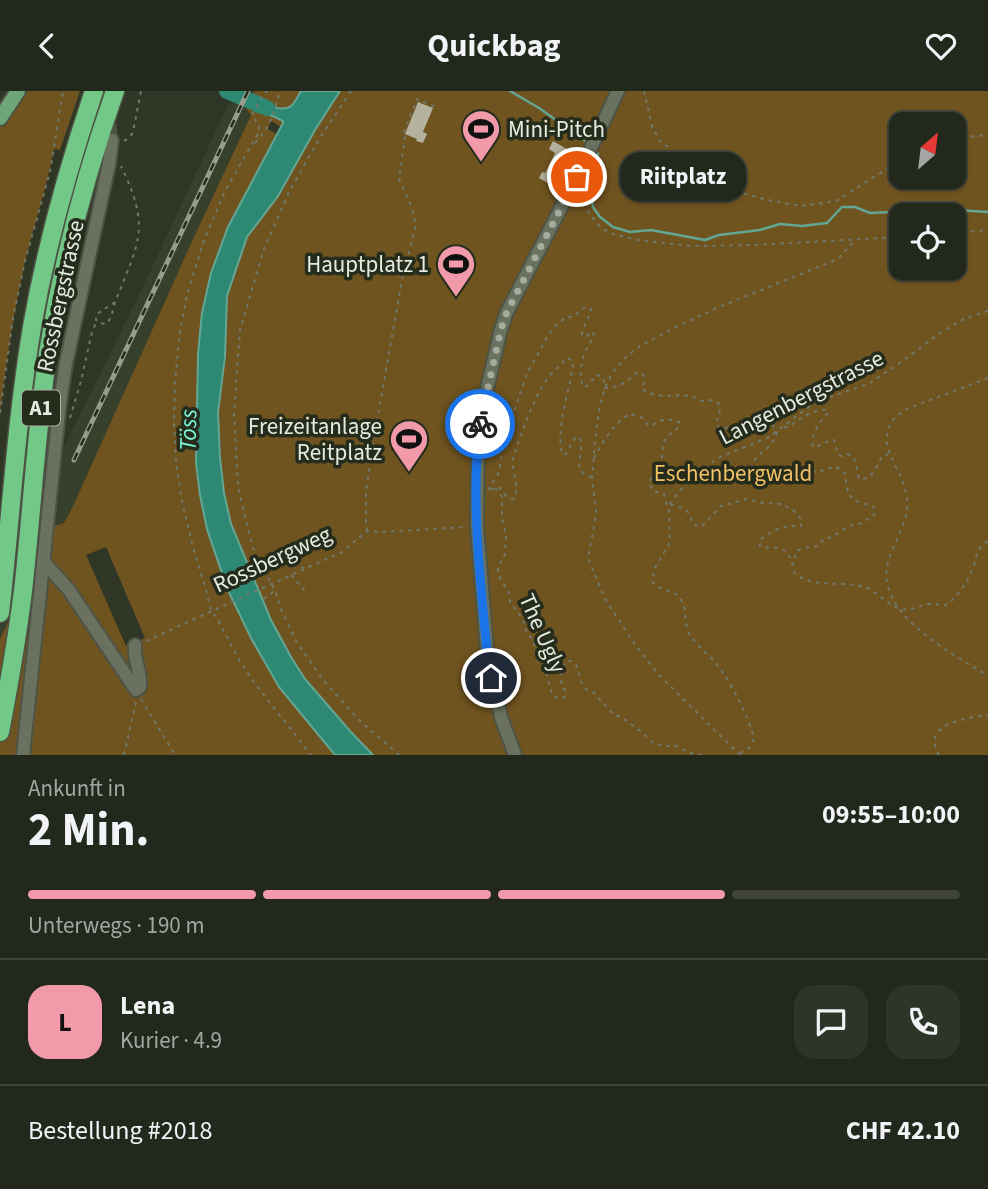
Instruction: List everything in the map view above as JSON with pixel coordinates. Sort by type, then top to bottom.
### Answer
[{"type":"highway","name":"A1","points":[[0,613],[20,411],[36,303],[58,208],[94,91]]},
{"type":"highway","name":"A1","points":[[0,732],[21,604],[39,426],[52,330],[77,213],[116,91]]},
{"type":"main road","points":[[0,118],[18,91]]},
{"type":"street","points":[[515,755],[500,717],[488,662],[477,527],[483,490],[478,435],[480,419],[507,312],[618,91]]},
{"type":"street","name":"Rossbergstrasse","points":[[23,755],[62,389],[112,145]]},
{"type":"street","points":[[44,562],[69,590],[136,697]]},
{"type":"street","points":[[135,645],[141,679],[136,697]]},
{"type":"path","points":[[0,413],[13,318],[25,261],[50,172],[63,91]]},
{"type":"path","points":[[97,321],[103,325],[108,323],[136,250],[140,224],[138,212],[131,188],[112,145],[132,135],[141,91]]},
{"type":"path","points":[[268,91],[264,93],[253,115],[260,129],[225,191],[203,243],[187,295],[175,382],[176,461],[192,544],[211,610],[253,681],[311,755]]},
{"type":"path","points":[[252,146],[268,129],[281,91]]},
{"type":"path","points":[[351,91],[289,192],[264,249],[240,330],[234,413],[239,487],[252,545],[270,585],[275,590],[296,641],[323,680],[358,719],[399,755]]},
{"type":"path","points":[[644,91],[652,126],[660,141],[709,179],[733,191],[801,206],[836,201],[889,168]]},
{"type":"path","points":[[438,108],[417,99],[402,134],[405,137],[399,179],[411,205],[416,225],[402,280],[372,449],[366,492],[366,519],[368,531],[380,532],[477,527]]},
{"type":"path","points":[[966,137],[988,135]]},
{"type":"path","points":[[577,177],[584,206],[592,218],[600,227],[625,238],[690,246],[889,238]]},
{"type":"path","points":[[966,232],[988,230]]},
{"type":"path","points":[[670,504],[670,542],[655,568],[652,581],[655,586],[674,593],[681,600],[686,627],[719,667],[748,719],[754,739],[740,754],[659,675],[634,643],[605,599],[587,558],[596,512],[592,478],[598,416],[612,373],[640,346],[719,307],[838,259],[855,241]]},
{"type":"path","points":[[69,421],[97,321],[96,316],[99,311],[115,302]]},
{"type":"path","points":[[483,490],[499,472],[503,445],[527,373],[552,329],[566,317],[573,317],[588,307],[592,309],[582,335],[586,337],[590,332],[594,334],[582,362],[581,382],[583,387],[587,386],[597,375],[603,377],[605,388]]},
{"type":"path","name":"Langenbergstrasse","points":[[670,504],[685,485],[711,462],[769,437],[818,401],[868,384],[940,333],[964,319],[988,311]]},
{"type":"path","points":[[483,490],[500,488],[508,498],[514,499],[517,492],[512,459],[534,405],[549,377],[561,367],[566,358],[572,360],[573,365],[561,432],[562,454],[566,454],[575,438],[579,437],[582,442],[578,461],[580,470],[592,478]]},
{"type":"path","points":[[605,388],[625,383],[636,373],[642,375],[642,389],[650,394],[686,394],[701,401],[717,401],[720,412],[716,423],[720,429],[748,420],[764,419],[773,425],[776,432],[770,447],[757,455],[751,470],[756,472],[766,469],[778,473],[795,470],[818,472],[835,466],[845,473],[848,494],[856,501],[874,507],[875,514],[862,523],[848,526],[824,539],[817,546],[802,548],[796,552],[793,570],[807,581],[864,587],[899,608],[910,609],[926,603],[943,606],[949,604],[965,584],[974,566],[975,554],[980,546],[988,541]]},
{"type":"path","points":[[988,378],[916,405],[897,415],[889,425],[889,454],[907,498],[905,518],[886,572],[887,586],[912,624],[988,675]]},
{"type":"path","points":[[783,426],[788,427],[821,409],[827,410],[828,413],[822,418],[813,437],[813,447],[834,440],[838,455],[848,454],[857,462],[859,479],[869,478],[881,458],[889,454]]},
{"type":"path","points":[[594,458],[621,418],[630,414],[643,418],[651,426],[661,420],[673,419],[679,422],[680,426],[663,443],[662,457],[649,483],[653,491],[664,493],[667,506],[670,504],[684,509],[691,521],[701,527],[721,506],[747,499],[780,504],[792,509],[802,520],[801,526],[775,529],[759,541],[760,546],[776,547],[786,552],[794,564]]},
{"type":"path","name":"The Ugly","points":[[495,488],[502,497],[506,535],[505,554],[498,567],[498,574],[510,595],[510,602],[523,619],[527,633],[534,641],[536,659],[546,671],[552,694],[557,698],[566,696],[561,681],[562,668],[563,663],[570,661],[576,665],[582,684],[587,690],[593,692],[613,714],[642,732],[653,743],[676,746],[701,755]]},
{"type":"path","name":"Rossbergweg","points":[[135,645],[342,552],[368,531]]},
{"type":"path","points":[[258,560],[305,568]]},
{"type":"path","points":[[290,574],[305,591]]},
{"type":"path","points":[[264,599],[275,590]]},
{"type":"path","points":[[124,755],[136,697]]},
{"type":"path","points":[[136,697],[174,755]]},
{"type":"path","points":[[939,755],[935,741],[943,727],[960,720],[988,715]]},
{"type":"shaded area","points":[[232,101],[245,107],[251,114],[74,504],[64,523],[53,526],[0,639],[0,589],[32,522],[43,491],[42,485],[63,450]]},
{"type":"green space","points":[[18,91],[80,91],[60,150],[54,149],[26,258],[0,413],[0,118]]},
{"type":"green space","points":[[255,91],[301,91],[291,106],[282,108],[250,96]]},
{"type":"green space","name":"Eschenbergwald","points":[[340,91],[988,91],[988,755],[373,755],[305,679],[291,657],[267,612],[231,524],[224,493],[218,413],[225,356],[227,296],[247,238],[278,196]]},
{"type":"green space","points":[[246,105],[283,122],[281,127],[271,121],[268,129],[277,134],[228,227],[211,273],[202,313],[198,354],[196,463],[200,495],[207,529],[227,588],[251,638],[279,687],[335,755],[0,755],[0,639],[54,526],[64,523],[74,504],[251,115]],"holes":[[[106,547],[145,638],[126,646],[86,555]]]},
{"type":"water","points":[[301,91],[340,91],[278,196],[247,237],[227,296],[225,356],[218,413],[220,457],[231,524],[271,620],[305,679],[373,755],[335,755],[279,687],[227,588],[207,529],[196,463],[198,354],[202,313],[211,273],[228,227],[283,123],[246,105],[250,96],[270,106],[287,108],[294,103]]},
{"type":"building","points":[[418,102],[433,108],[423,132],[427,134],[423,143],[405,134]]},
{"type":"building","points":[[553,141],[572,152],[566,164],[571,169],[561,190],[539,178],[542,172],[545,173],[555,153],[549,149]]},
{"type":"waterway","points":[[227,91],[267,108]]},
{"type":"waterway","points":[[510,91],[587,142]]},
{"type":"waterway","points":[[596,151],[598,154],[589,186],[593,207],[600,217],[613,227],[630,232],[651,230],[705,240],[780,224],[802,226],[827,223],[842,207],[855,207],[870,213],[889,212]]},
{"type":"waterway","points":[[966,211],[988,212]]},
{"type":"tunnel","points":[[98,91],[110,118],[112,140]]},
{"type":"railway","points":[[74,460],[248,91]]},
{"type":"way so far","points":[[480,424],[507,312],[577,177]]},
{"type":"place","name":"Mini-Pitch","points":[[481,163]]},
{"type":"place","name":"Riitplatz","points":[[577,177]]},
{"type":"place","name":"Hauptplatz 1","points":[[456,298]]},
{"type":"place","name":"Freizeitanlage Reitplatz","points":[[409,473]]},
{"type":"route","points":[[480,424],[477,527],[491,678]]},
{"type":"water label","name":"Töss","points":[[188,430]]}]
